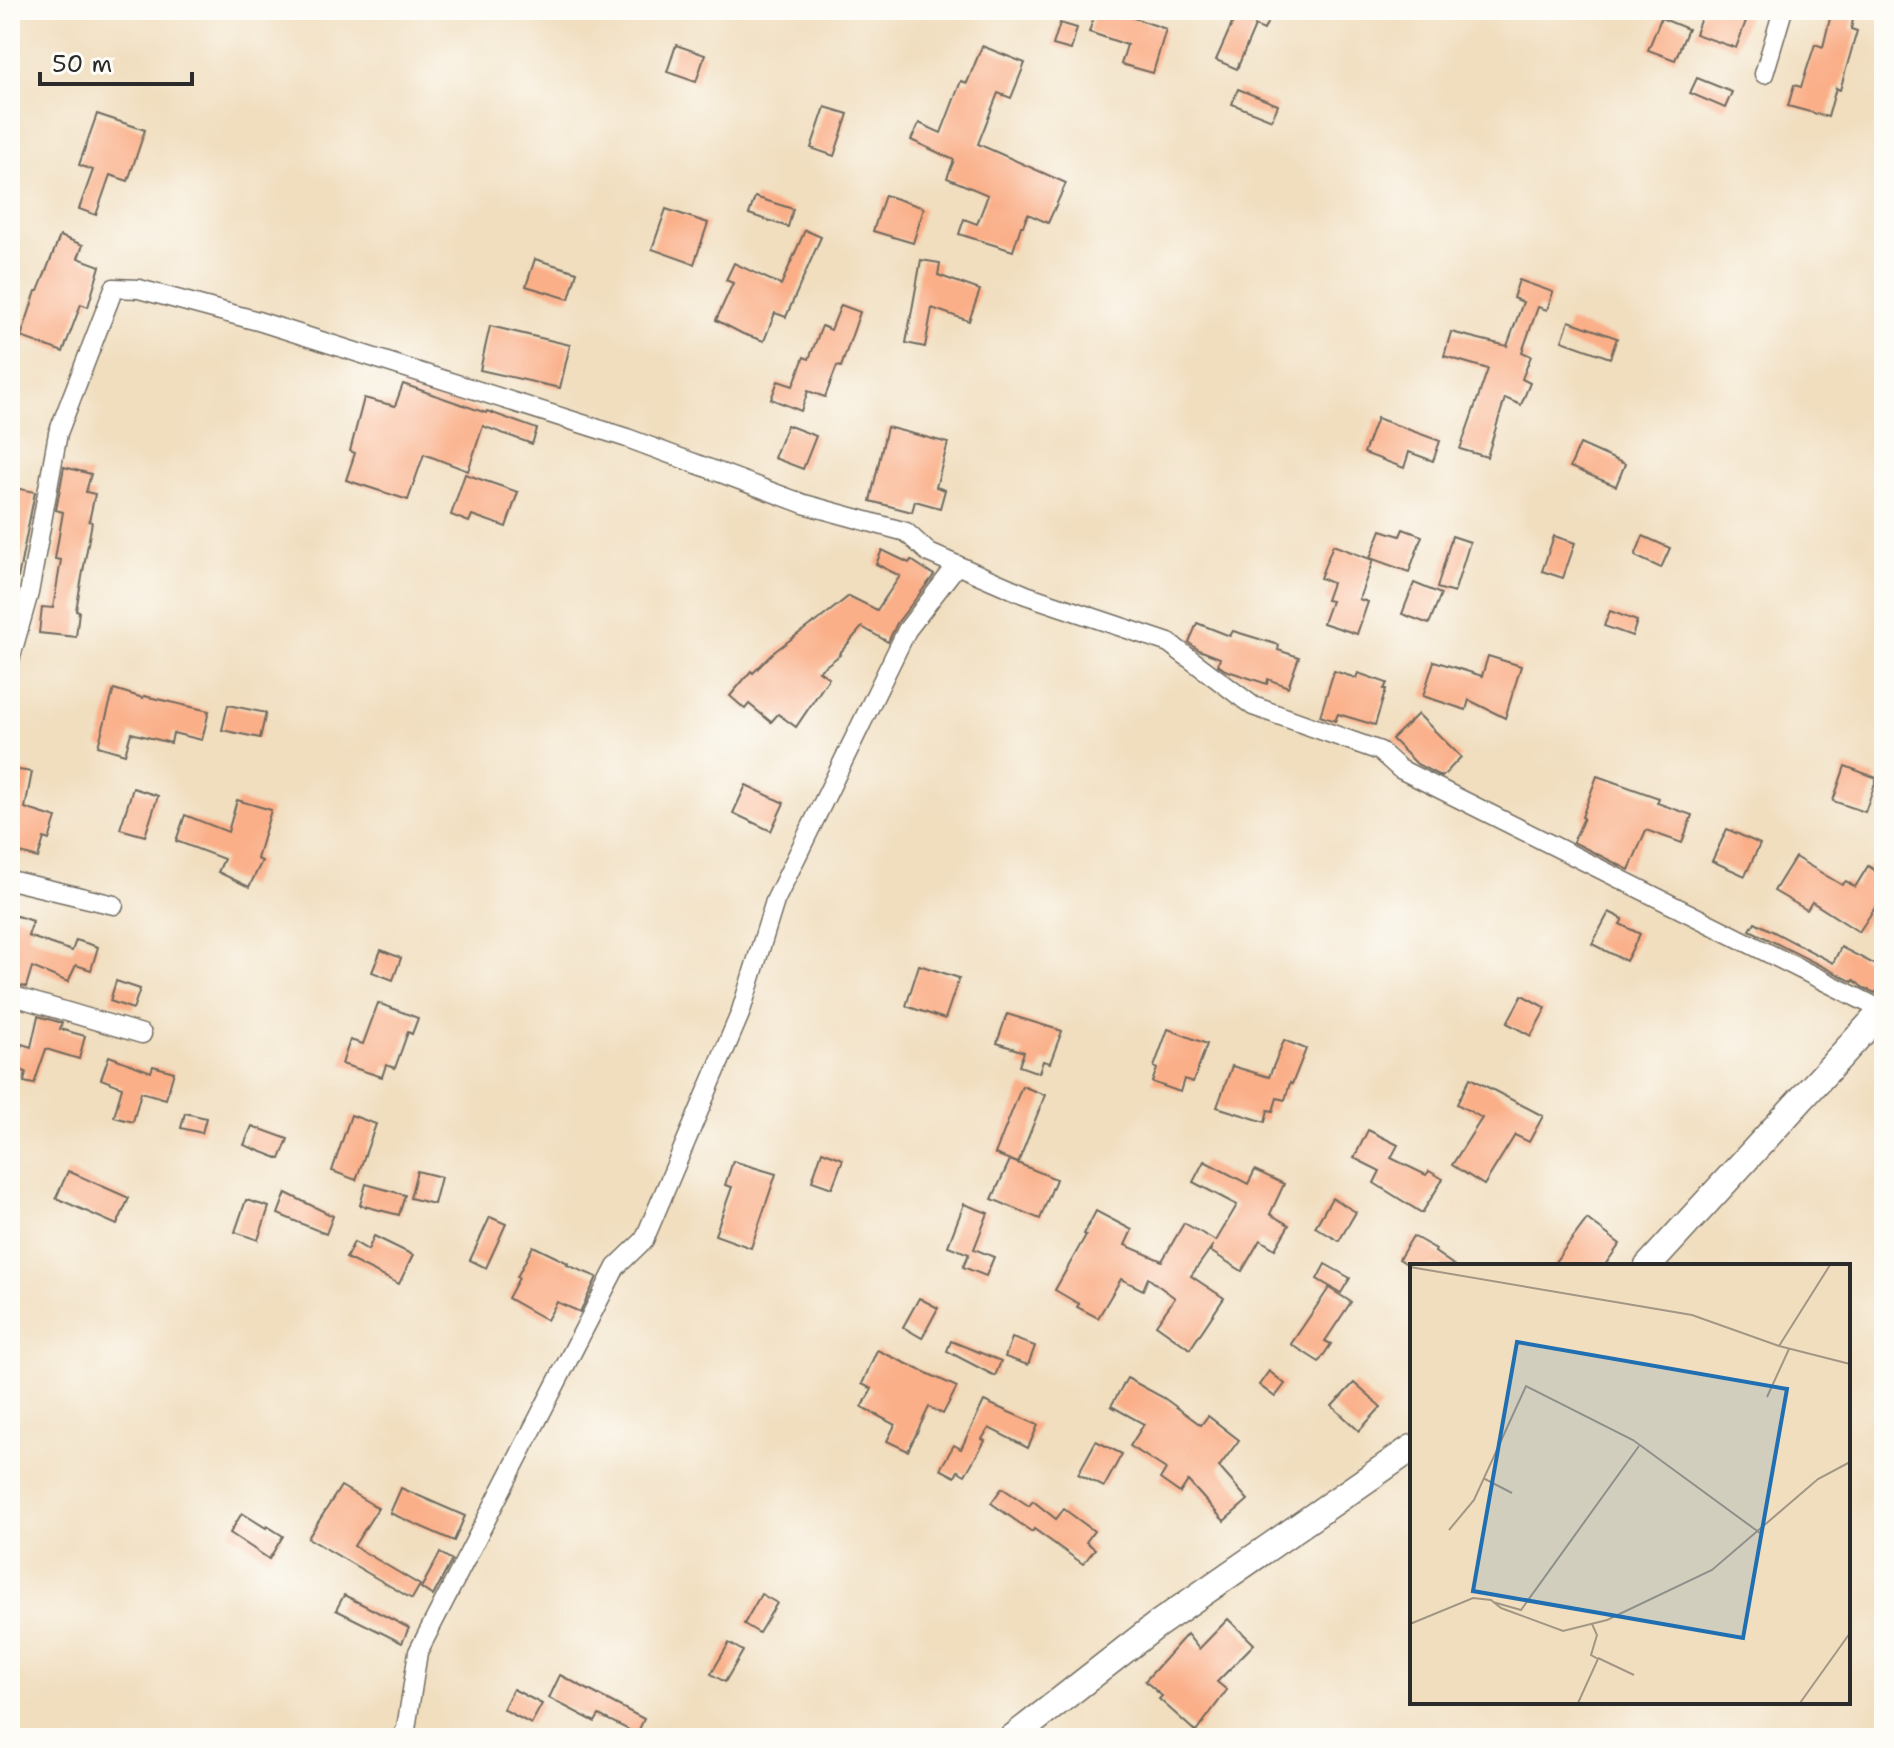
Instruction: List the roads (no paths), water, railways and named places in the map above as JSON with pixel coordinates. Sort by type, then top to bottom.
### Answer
[{"type":"street","points":[[1764,74],[1783,10]]},
{"type":"street","points":[[10,660],[29,593],[58,433],[114,288],[139,289],[258,321],[627,438],[804,504],[906,532],[929,553],[1026,595],[1169,643],[1253,706],[1380,751],[1400,769],[1883,1010],[1650,1264]]},
{"type":"street","points":[[401,1738],[406,1729],[418,1652],[616,1267],[644,1240],[740,1014],[775,901],[907,630],[957,565]]},
{"type":"street","points":[[10,880],[114,905]]},
{"type":"street","points":[[10,995],[142,1034]]},
{"type":"street","points":[[1012,1738],[1158,1624],[1410,1449]]}]
